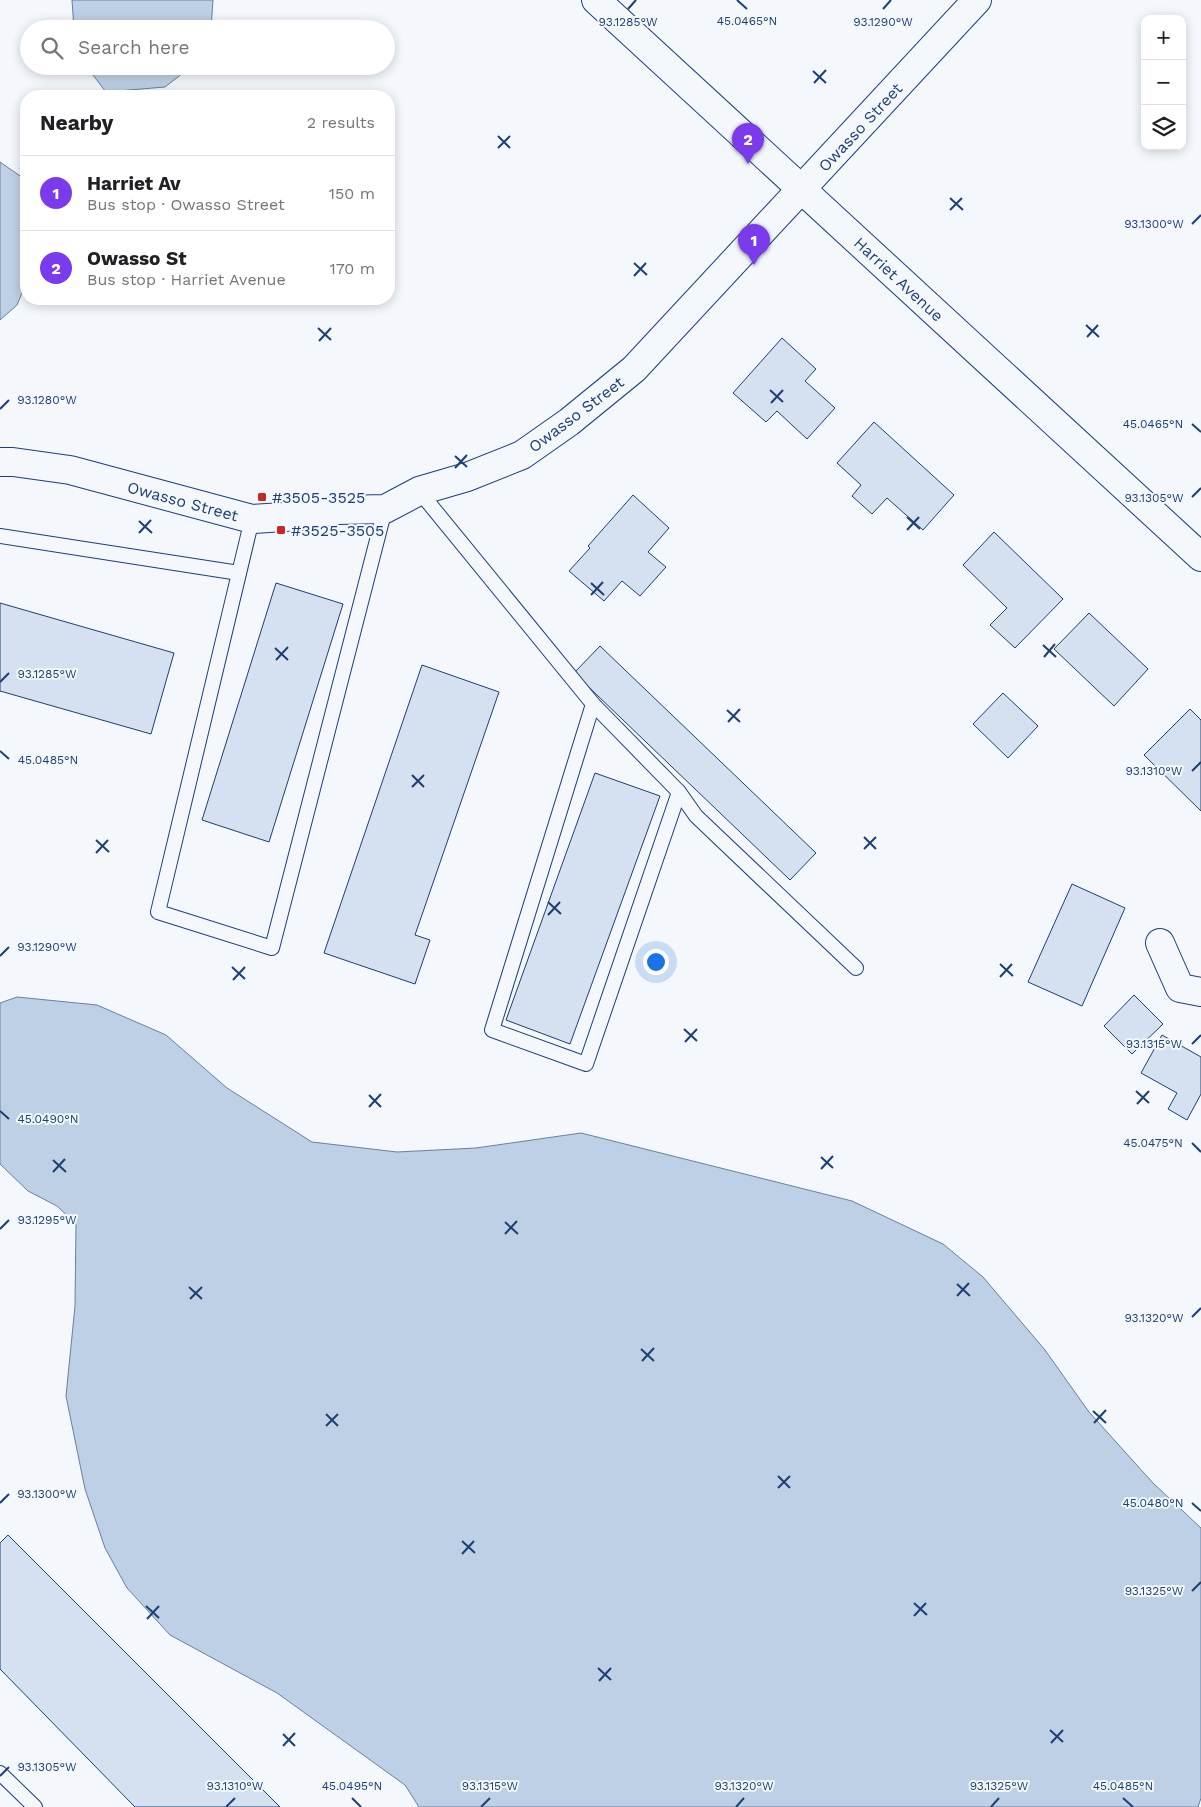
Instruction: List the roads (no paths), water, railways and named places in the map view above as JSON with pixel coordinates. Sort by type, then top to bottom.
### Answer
[{"type":"street","name":"Harriet Avenue","points":[[596,0],[1201,557]]},
{"type":"street","name":"Owasso Street","points":[[0,462],[70,470],[252,520],[301,516],[338,510],[385,509],[419,491],[467,477],[522,455],[569,422],[634,369],[977,0]]},
{"type":"street","points":[[1160,942],[1180,988],[1201,992]]},
{"type":"lane","points":[[419,491],[594,704],[679,792],[696,816],[856,968]]},
{"type":"lane","points":[[252,520],[158,912],[272,948],[385,509]]},
{"type":"lane","points":[[0,536],[239,573]]},
{"type":"lane","points":[[594,704],[492,1030],[586,1064],[679,792]]},
{"type":"lane","points":[[0,1773],[35,1807]]},
{"type":"water","points":[[72,0],[213,0],[212,20],[73,20]]},
{"type":"water","points":[[93,75],[180,75],[165,87],[104,90]]},
{"type":"water","points":[[0,162],[20,176],[20,298],[17,305],[0,320]]},
{"type":"water","points":[[17,997],[97,1005],[166,1035],[227,1088],[312,1142],[397,1152],[476,1148],[581,1133],[852,1201],[943,1244],[983,1277],[1045,1350],[1089,1412],[1153,1483],[1201,1528],[1201,1798],[1198,1807],[419,1807],[405,1785],[277,1693],[170,1635],[127,1588],[105,1548],[85,1489],[66,1396],[75,1306],[76,1224],[57,1206],[28,1191],[0,1164],[0,1003]]},
{"type":"place","name":"Owasso St","points":[[748,164]]},
{"type":"place","name":"Harriet Av","points":[[754,265]]},
{"type":"place","name":"#3505-3525","points":[[262,497]]},
{"type":"place","name":"#3525-3505","points":[[281,530]]}]
